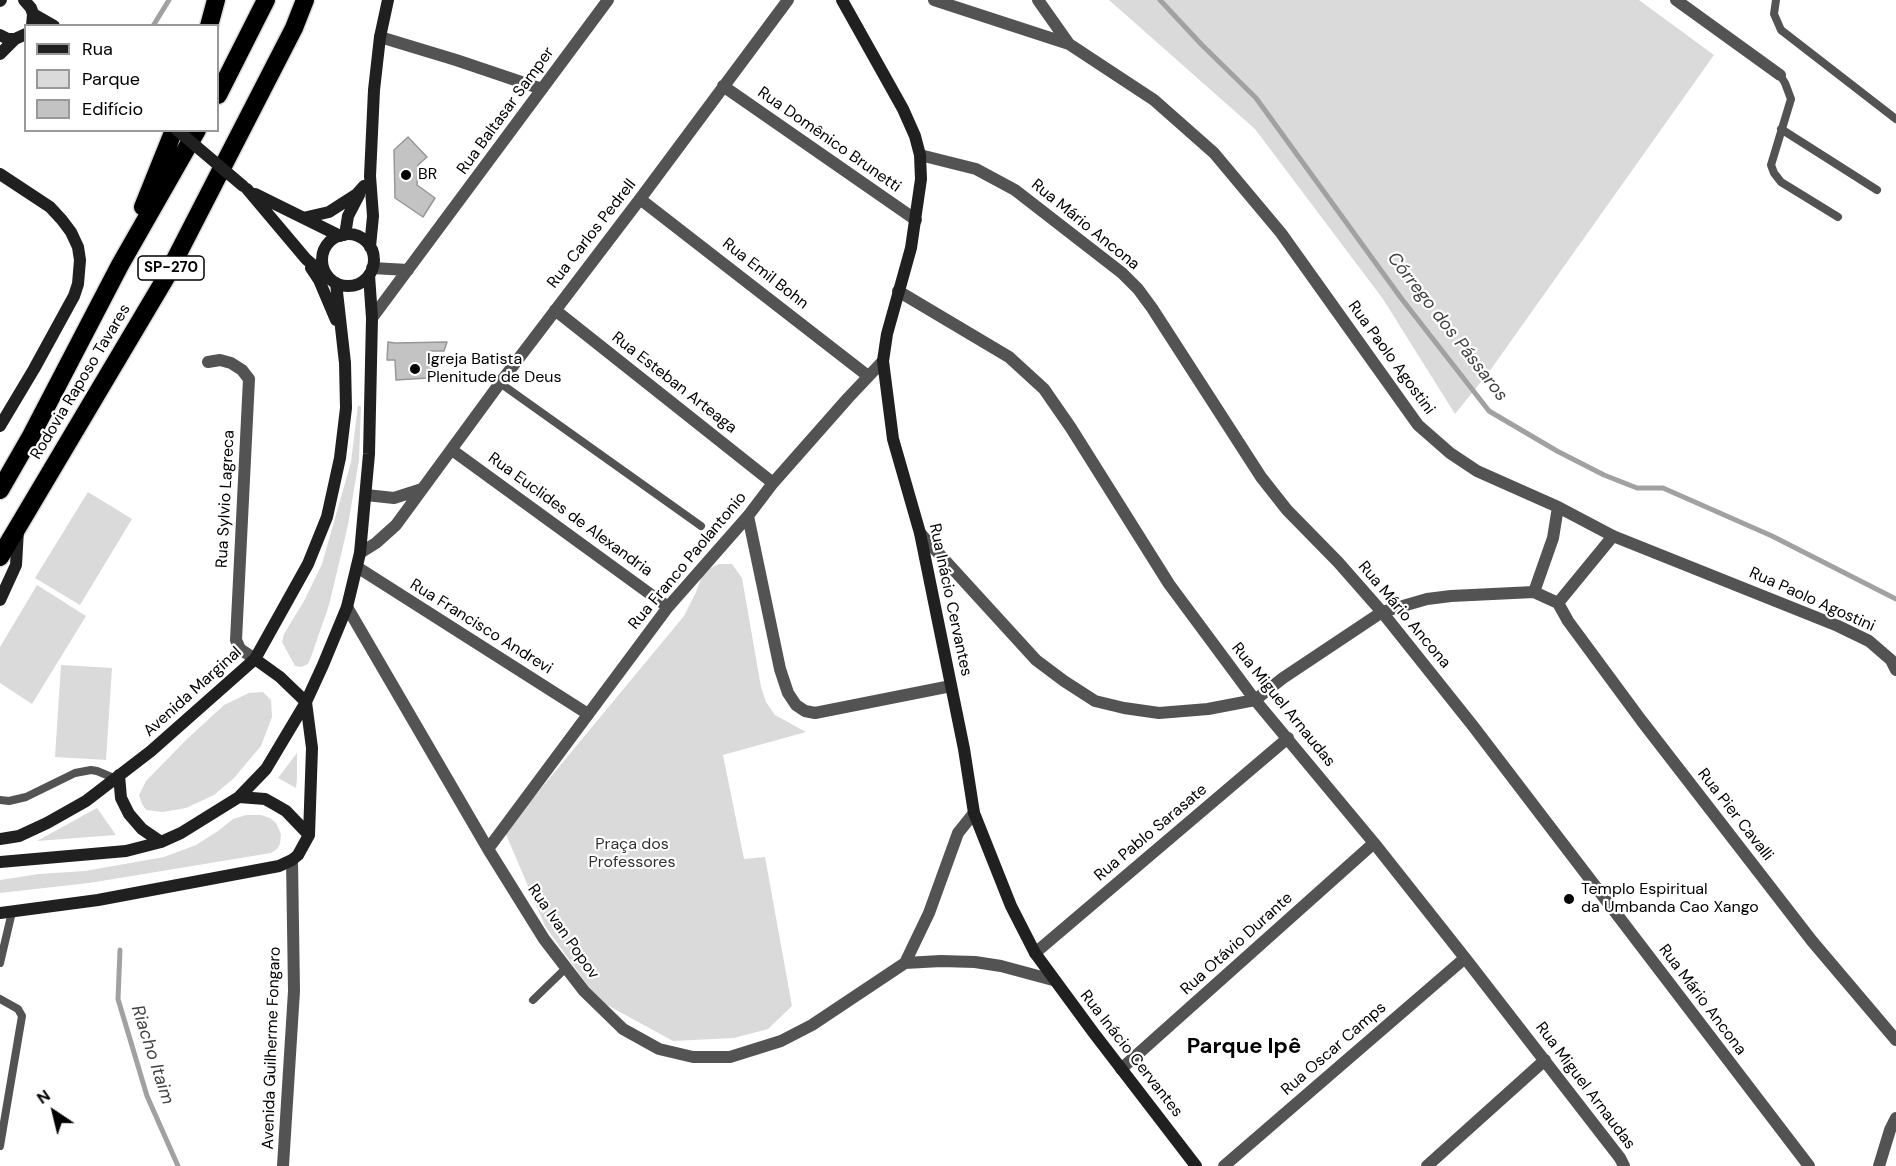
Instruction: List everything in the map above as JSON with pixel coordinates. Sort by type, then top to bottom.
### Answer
[{"type":"highway","points":[[210,24],[216,0]]},
{"type":"highway","points":[[219,93],[266,0]]},
{"type":"highway","name":"Rodovia Raposo Tavares","points":[[0,557],[165,279],[289,38],[305,0]]},
{"type":"highway","points":[[120,265],[174,132]]},
{"type":"highway","name":"Rodovia Raposo Tavares","points":[[0,490],[120,265],[196,132]]},
{"type":"main road","points":[[0,862],[126,851],[161,842],[181,833],[239,797],[266,769],[306,702],[347,607],[360,553],[369,454],[371,271],[374,261],[370,247],[373,216],[367,181],[380,37],[388,0]]},
{"type":"main road","name":"Rua Inácio Cervantes","points":[[842,0],[903,110],[915,136],[920,155],[921,179],[911,248],[887,334],[883,362],[893,439],[920,533],[974,813],[1011,906],[1035,953],[1053,980],[1196,1166]]},
{"type":"main road","points":[[26,1],[33,20]]},
{"type":"main road","points":[[0,35],[8,39],[20,37]]},
{"type":"main road","points":[[0,54],[20,37]]},
{"type":"main road","points":[[177,132],[245,187],[306,259],[319,280],[341,333]]},
{"type":"main road","points":[[0,174],[50,207],[71,232],[78,247],[80,260],[78,284],[74,296],[0,426]]},
{"type":"main road","points":[[302,218],[329,212],[357,194],[367,181]]},
{"type":"main road","points":[[333,281],[323,265],[324,250],[333,239],[342,235],[348,216],[367,181]]},
{"type":"main road","points":[[245,187],[302,218],[342,235],[359,237],[370,247]]},
{"type":"main road","points":[[306,259],[333,281],[348,286],[360,283],[371,271]]},
{"type":"main road","name":"Avenida Marginal","points":[[0,838],[19,836],[86,801],[151,751],[255,659],[308,564],[327,517],[340,458],[346,408],[341,333],[333,281]]},
{"type":"main road","points":[[0,600],[16,565],[18,525]]},
{"type":"main road","points":[[6,913],[98,900],[279,866],[298,855],[309,835],[312,748],[306,702],[280,677],[255,659]]},
{"type":"main road","points":[[117,777],[121,798],[129,814],[142,829],[161,842]]},
{"type":"main road","points":[[239,797],[266,799],[286,811],[309,835]]},
{"type":"street","name":"Rua Baltasar Samper","points":[[372,318],[608,0]]},
{"type":"street","name":"Rua Carlos Pedrell","points":[[360,553],[376,543],[396,525],[788,0]]},
{"type":"street","points":[[934,0],[1069,44]]},
{"type":"street","name":"Rua Paolo Agostini","points":[[1038,0],[1069,44],[1154,100],[1214,153],[1281,233],[1419,425],[1450,453],[1477,471],[1558,507],[1613,536],[1838,626],[1869,641],[1891,660],[1896,670]]},
{"type":"street","points":[[1676,0],[1780,75]]},
{"type":"street","points":[[380,37],[542,89]]},
{"type":"street","name":"Rua Domênico Brunetti","points":[[723,86],[916,220]]},
{"type":"street","name":"Rua Mário Ancona","points":[[920,155],[976,169],[1015,190],[1122,273],[1138,289],[1261,477],[1287,510],[1338,562],[1382,612],[1473,726],[1809,1166]]},
{"type":"street","name":"Rua Emil Bohn","points":[[640,199],[868,376]]},
{"type":"street","points":[[371,271],[408,270]]},
{"type":"street","name":"Rua Miguel Arnaudas","points":[[898,291],[1009,357],[1044,389],[1169,584],[1255,700],[1374,843],[1545,1060],[1624,1166]]},
{"type":"street","name":"Rua Esteban Arteaga","points":[[555,310],[773,483]]},
{"type":"street","name":"Rua Sylvio Lagreca","points":[[208,362],[220,360],[231,363],[242,370],[249,379],[236,640],[240,649],[255,659]]},
{"type":"street","name":"Rua Franco Paolantonio","points":[[488,849],[668,607],[748,516],[773,483],[883,362]]},
{"type":"street","name":"Rua Euclides de Alexandria","points":[[452,450],[668,607]]},
{"type":"street","points":[[366,495],[394,498],[422,489]]},
{"type":"street","points":[[1534,592],[1553,538],[1558,507]]},
{"type":"street","points":[[748,516],[780,669],[788,693],[796,705],[805,711],[815,713],[951,686]]},
{"type":"street","points":[[920,533],[1036,660],[1095,700],[1124,708],[1159,713],[1208,709],[1255,700],[1283,678],[1382,612],[1427,599],[1534,592],[1558,603],[1613,536]]},
{"type":"street","name":"Rua Francisco Andrevi","points":[[357,567],[588,714]]},
{"type":"street","name":"Rua Pier Cavalli","points":[[1558,603],[1568,621],[1648,729],[1812,941],[1896,1041]]},
{"type":"street","name":"Rua Ivan Popov","points":[[347,607],[488,849],[544,939],[584,991],[623,1029],[659,1049],[693,1057],[730,1057],[781,1041],[812,1025],[905,963]]},
{"type":"street","name":"Rua Pablo Sarasate","points":[[1035,953],[1288,738]]},
{"type":"street","points":[[974,813],[958,833],[929,913],[905,963],[975,962],[1001,966],[1053,980]]},
{"type":"street","name":"Rua Otávio Durante","points":[[1121,1069],[1374,843]]},
{"type":"street","name":"Avenida Guilherme Fongaro","points":[[283,1166],[294,991],[292,860]]},
{"type":"street","name":"Rua Oscar Camps","points":[[1224,1166],[1465,958]]},
{"type":"street","points":[[1427,1166],[1545,1060]]},
{"type":"street","points":[[1879,1166],[1896,1118]]},
{"type":"lane","points":[[1776,0],[1774,14],[1781,30],[1896,119]]},
{"type":"lane","points":[[1780,75],[1791,99],[1771,165],[1774,173],[1781,182],[1838,217]]},
{"type":"lane","points":[[1782,129],[1877,190]]},
{"type":"lane","points":[[500,383],[702,526]]},
{"type":"lane","points":[[0,801],[26,797],[75,774],[91,770],[117,777]]},
{"type":"lane","points":[[0,963],[6,913]]},
{"type":"lane","points":[[532,1000],[566,968]]},
{"type":"lane","points":[[0,999],[18,1009],[22,1016],[0,1146]]},
{"type":"green space","points":[[1109,0],[1639,0],[1714,55],[1489,372],[1455,414],[1383,299],[1255,129]]},
{"type":"green space","points":[[358,405],[361,407],[359,460],[348,525],[329,605],[308,664],[301,667],[295,666],[282,642],[284,634],[304,601],[322,564],[351,462]]},
{"type":"green space","points":[[88,492],[132,519],[80,605],[35,578]]},
{"type":"green space","name":"Praça dos Professores","points":[[719,564],[732,564],[742,578],[761,687],[766,702],[775,715],[806,732],[723,755],[744,859],[765,857],[792,1006],[768,1029],[734,1038],[673,1041],[598,1000],[545,926],[505,832],[684,616],[704,571]]},
{"type":"green space","points":[[37,585],[86,616],[32,704],[0,683],[0,647]]},
{"type":"green space","points":[[61,665],[112,668],[106,760],[55,757]]},
{"type":"green space","points":[[263,692],[271,700],[272,717],[261,746],[234,778],[214,795],[186,808],[163,812],[146,810],[139,795],[146,781],[186,740],[224,705],[249,693]]},
{"type":"green space","points":[[297,753],[297,779],[296,788],[278,778]]},
{"type":"green space","points":[[97,808],[116,835],[37,841]]},
{"type":"green space","points":[[246,815],[261,815],[276,823],[281,834],[277,849],[271,853],[89,883],[0,893],[0,880],[39,874],[85,871],[164,857],[196,845],[233,819]]},
{"type":"building","name":"BR","points":[[408,137],[427,157],[418,165],[417,185],[435,198],[423,217],[395,198],[394,150]]},
{"type":"building","name":"Igreja Batista Plenitude de Deus","points":[[388,342],[447,342],[444,351],[429,351],[430,357],[441,359],[428,378],[396,380],[395,360],[387,360]]},
{"type":"waterway","points":[[154,24],[169,0]]},
{"type":"waterway","name":"Córrego dos Pássaros","points":[[1160,0],[1256,98],[1401,298],[1489,411],[1557,451],[1604,475],[1637,488],[1663,488],[1772,536],[1896,599]]},
{"type":"waterway","name":"Riacho Itaim","points":[[120,950],[118,999],[147,1096],[178,1166]]},
{"type":"place","name":"BR","points":[[406,175]]},
{"type":"place","name":"Igreja Batista Plenitude de Deus","points":[[415,369]]},
{"type":"place","name":"Templo Espiritual da Umbanda Cao Xango","points":[[1569,899]]},
{"type":"district","name":"Parque Ipê","points":[[1244,1047]]}]
